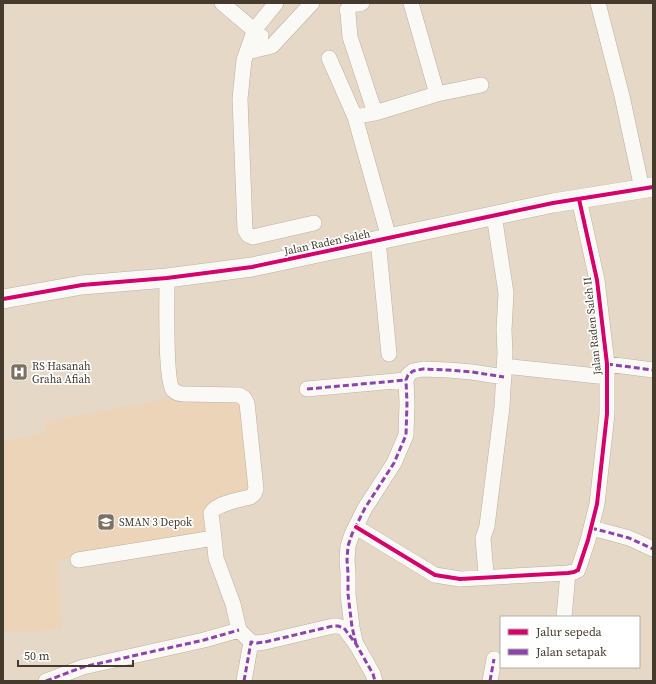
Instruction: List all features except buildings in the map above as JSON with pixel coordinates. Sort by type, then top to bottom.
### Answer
[{"type":"street","points":[[222,3],[272,46]]},
{"type":"street","points":[[276,3],[255,30],[244,60],[240,99],[245,230],[248,236],[253,237],[314,223]]},
{"type":"street","points":[[247,52],[272,46],[312,3]]},
{"type":"street","points":[[362,3],[351,5],[347,10],[350,36],[375,113]]},
{"type":"street","points":[[411,3],[437,94]]},
{"type":"street","points":[[598,3],[647,188]]},
{"type":"street","points":[[328,58],[355,117],[384,239],[389,354]]},
{"type":"street","points":[[355,117],[375,113],[437,94],[481,85]]},
{"type":"street","name":"Jalan Raden Saleh","points":[[3,299],[82,285],[167,278],[252,267],[579,198],[647,188]]},
{"type":"street","name":"Jalan Raden Saleh II","points":[[564,616],[573,571],[591,528],[597,504],[606,421],[607,371],[597,280],[579,198]]},
{"type":"street","points":[[489,578],[486,574],[483,538],[487,526],[502,407],[506,293],[494,215]]},
{"type":"street","points":[[167,278],[168,363],[171,386],[173,390],[177,393],[184,394],[239,395],[244,398],[247,403],[256,489],[254,494],[250,497],[219,506],[212,511],[216,558],[233,604],[239,630],[251,642],[257,643],[333,626],[344,628],[356,644],[373,674],[375,681]]},
{"type":"street","points":[[356,644],[352,627],[348,594],[348,546],[352,534],[365,508],[394,463],[406,435],[406,380],[408,375],[413,371],[423,369],[472,372],[653,370]]},
{"type":"street","points":[[307,389],[406,380]]},
{"type":"street","points":[[356,527],[434,575],[460,578],[489,578],[573,571]]},
{"type":"street","points":[[591,528],[629,538],[653,549]]},
{"type":"street","points":[[78,560],[214,538]]},
{"type":"street","points":[[46,681],[82,667],[204,640],[239,630]]},
{"type":"street","points":[[244,681],[251,642]]},
{"type":"street","points":[[490,681],[494,659]]},
{"type":"shaded area","name":"SMAN 3 Depok","points":[[174,397],[240,398],[253,488],[210,507],[209,537],[59,560],[61,630],[3,632],[3,441],[45,433],[45,422]]},
{"type":"marked path","points":[[607,364],[653,370]]},
{"type":"marked path","points":[[356,644],[352,627],[348,594],[348,546],[352,534],[365,508],[394,463],[406,435],[406,380],[408,375],[413,371],[423,369],[472,372],[504,377]]},
{"type":"marked path","points":[[307,389],[406,380]]},
{"type":"marked path","points":[[591,528],[629,538],[653,549]]},
{"type":"marked path","points":[[244,681],[251,642],[265,642],[333,626],[344,628],[356,644],[373,674],[375,681]]},
{"type":"marked path","points":[[46,681],[83,667],[204,640],[239,630]]},
{"type":"marked path","points":[[490,681],[494,659]]},
{"type":"cycle path","points":[[3,299],[82,285],[167,278],[252,267],[553,203],[653,187]]},
{"type":"cycle path","points":[[356,527],[435,575],[460,579],[568,573],[578,570],[588,540],[597,504],[607,414],[607,364],[597,280],[579,199]]},
{"type":"place","name":"RS Hasanah Graha Afiah","points":[[19,372]]},
{"type":"place","name":"SMAN 3 Depok","points":[[106,522]]}]
